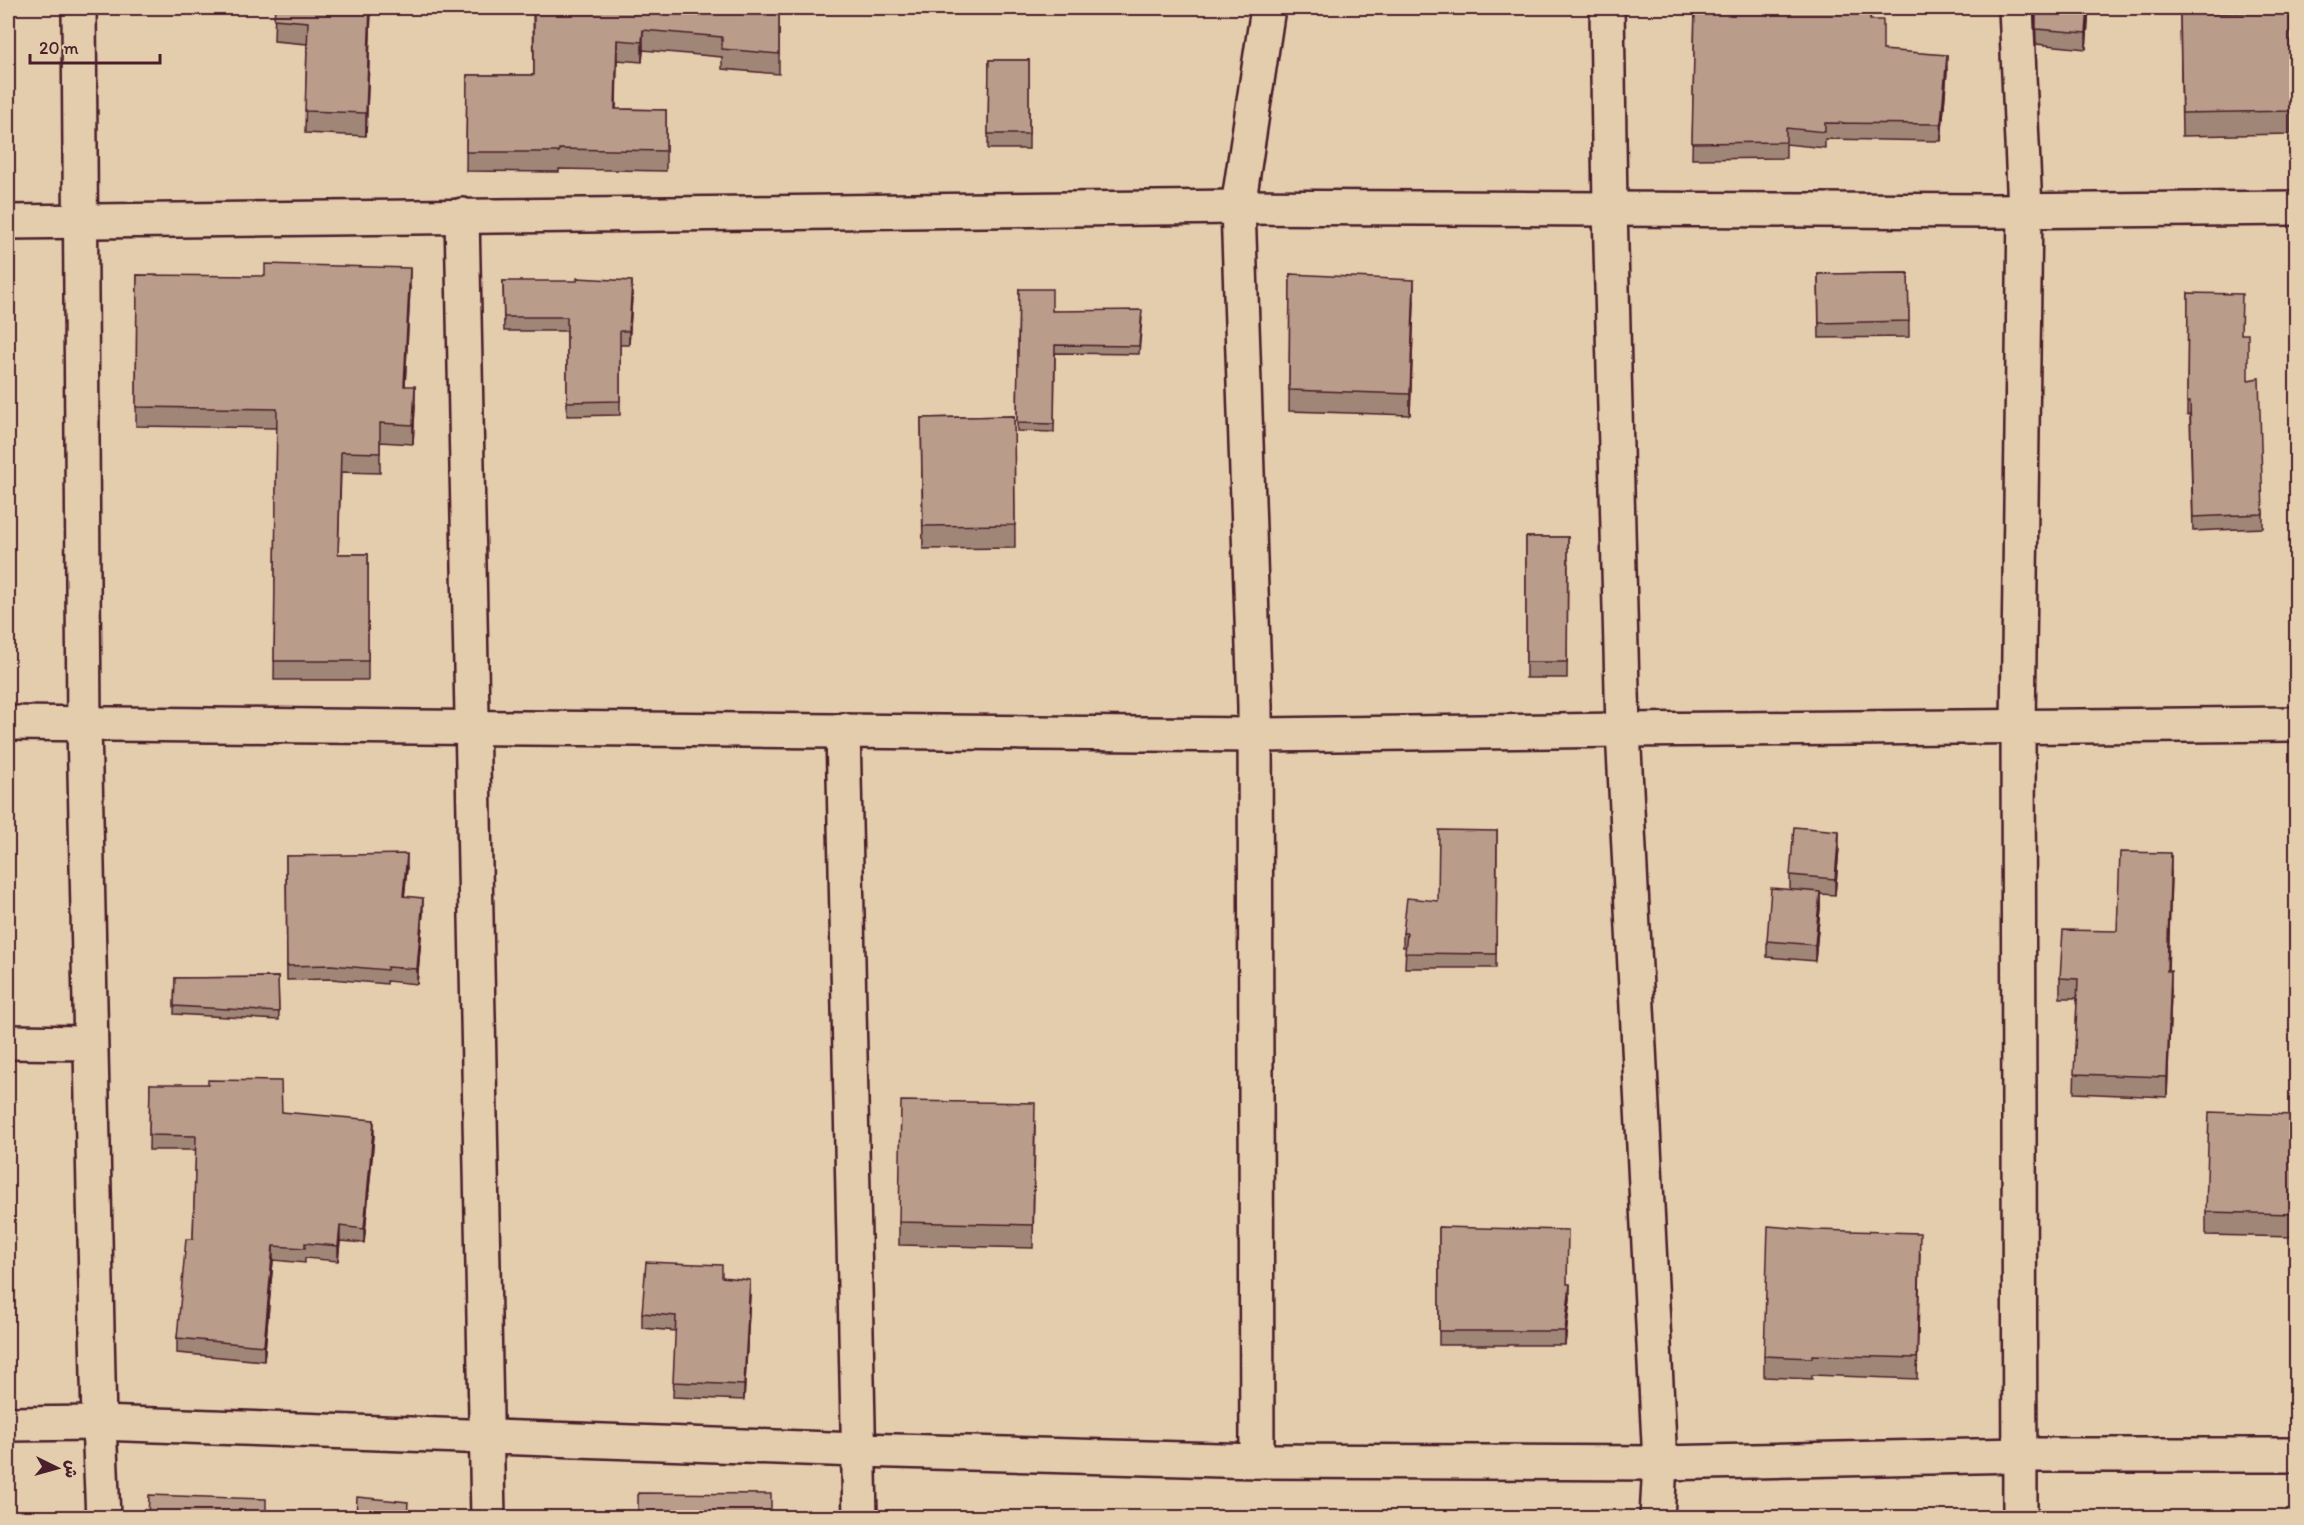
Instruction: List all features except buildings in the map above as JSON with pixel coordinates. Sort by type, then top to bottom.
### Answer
[{"type":"street","points":[[80,8],[84,725],[103,1518]]},
{"type":"street","points":[[1257,1461],[1255,735],[1238,207],[1268,8]]},
{"type":"street","points":[[1608,8],[1610,207],[1623,730],[1660,1463],[1657,1518]]},
{"type":"street","points":[[2016,8],[2025,210],[2018,726],[2020,1518]]},
{"type":"street","points":[[8,222],[1238,207],[2025,210],[2296,207]]},
{"type":"street","points":[[462,215],[488,1518]]},
{"type":"street","points":[[8,723],[1255,735],[2296,724]]},
{"type":"street","points":[[843,730],[860,1518]]},
{"type":"street","points":[[8,1042],[90,1043]]},
{"type":"street","points":[[8,1424],[99,1423],[858,1450],[1257,1461],[1660,1463],[2020,1455],[2296,1455]]}]
